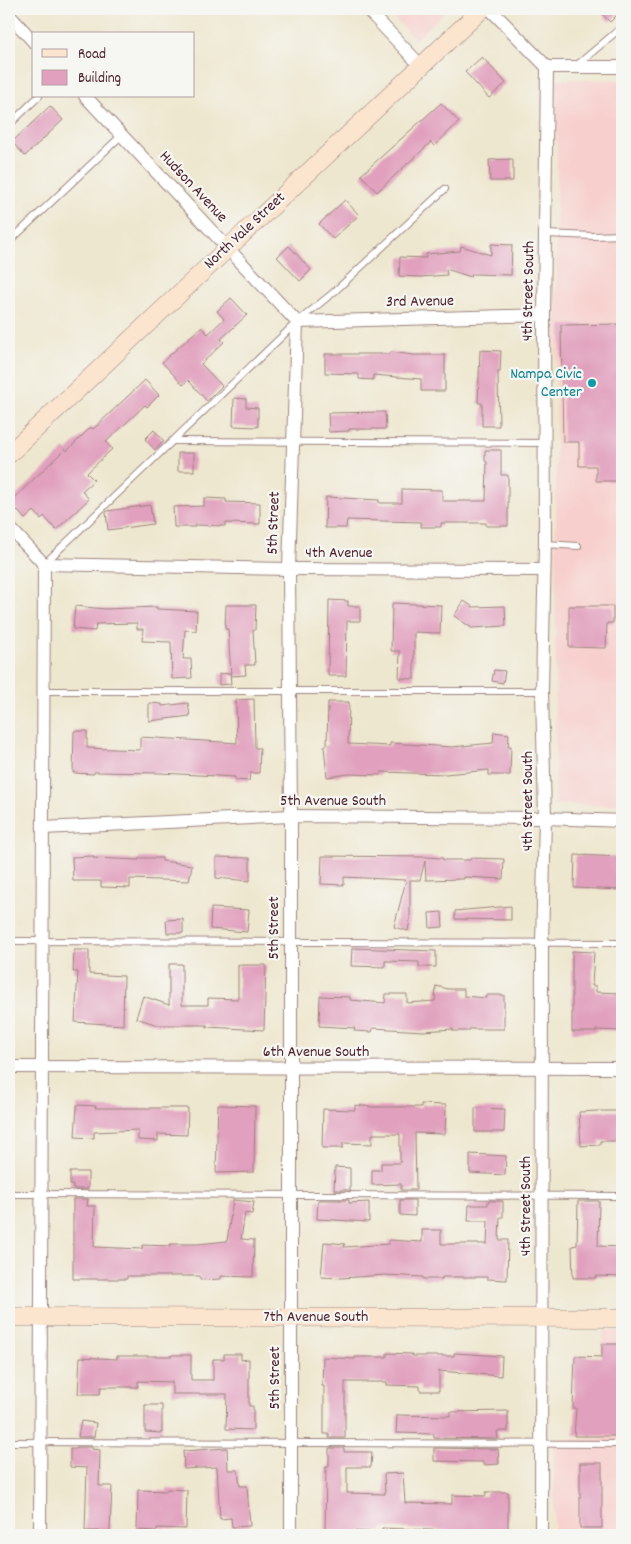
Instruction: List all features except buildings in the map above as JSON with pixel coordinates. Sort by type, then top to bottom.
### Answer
[{"type":"main road","name":"North Yale Street","points":[[9,454],[482,9]]},
{"type":"main road","name":"7th Avenue South","points":[[9,1317],[622,1318]]},
{"type":"street","points":[[367,9],[421,66]]},
{"type":"street","points":[[490,9],[547,67],[622,67]]},
{"type":"street","points":[[9,15],[32,40]]},
{"type":"street","name":"4th Street South","points":[[541,1535],[542,943],[545,818],[542,691],[545,544],[544,315],[547,67]]},
{"type":"street","name":"Hudson Avenue","points":[[87,98],[297,322]]},
{"type":"street","name":"3rd Avenue","points":[[297,322],[544,315]]},
{"type":"street","name":"5th Street","points":[[290,1535],[290,941],[292,816],[289,693],[289,569],[297,322]]},
{"type":"street","points":[[9,527],[44,564],[40,1535]]},
{"type":"street","name":"4th Avenue","points":[[44,564],[289,569],[544,570]]},
{"type":"street","name":"5th Avenue South","points":[[43,828],[292,816],[545,818],[622,821]]},
{"type":"street","name":"6th Avenue South","points":[[9,1067],[622,1068]]},
{"type":"lane","points":[[575,67],[622,27]]},
{"type":"lane","points":[[9,125],[37,98]]},
{"type":"lane","points":[[9,242],[122,135]]},
{"type":"lane","points":[[44,564],[297,322],[334,292],[445,189]]},
{"type":"lane","points":[[546,234],[622,235]]},
{"type":"lane","points":[[172,441],[544,443]]},
{"type":"lane","points":[[545,544],[578,546]]},
{"type":"lane","points":[[44,691],[289,693],[542,691]]},
{"type":"lane","points":[[9,941],[622,943]]},
{"type":"lane","points":[[9,1194],[622,1196]]},
{"type":"lane","points":[[9,1442],[622,1444]]},
{"type":"shaded area","points":[[386,9],[448,9],[415,40]]},
{"type":"shaded area","points":[[557,79],[622,80],[622,805],[555,805]]},
{"type":"shaded area","points":[[603,1331],[622,1331],[622,1535],[554,1535],[554,1439],[603,1439]]},
{"type":"place","name":"Nampa Civic Center","points":[[592,383]]}]
